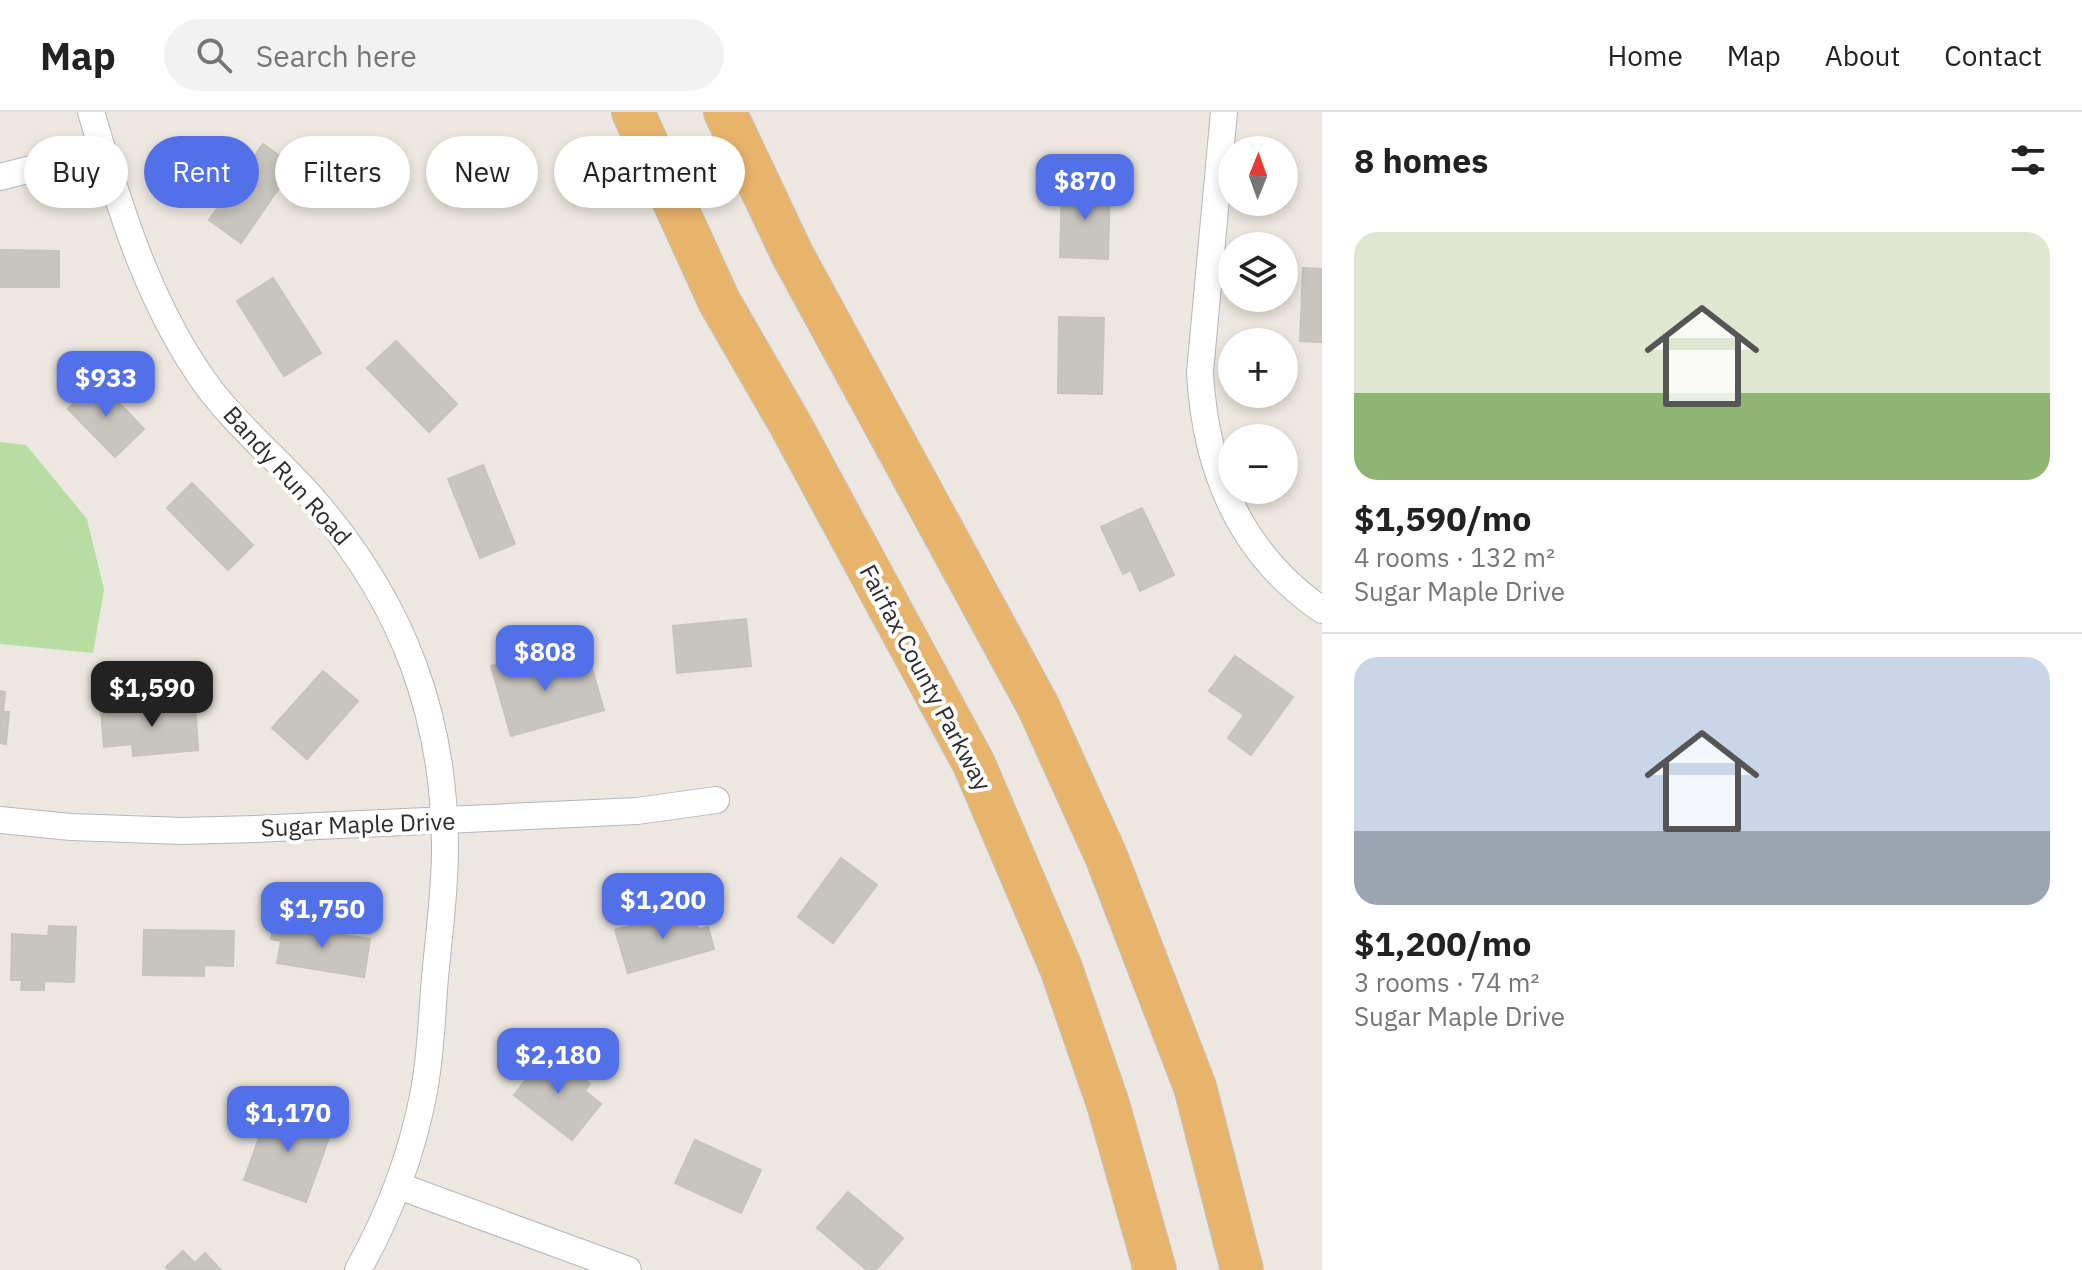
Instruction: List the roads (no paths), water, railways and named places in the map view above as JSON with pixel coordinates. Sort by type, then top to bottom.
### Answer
[{"type":"highway","name":"Fairfax County Parkway","points":[[633,112],[719,301],[790,424],[974,764],[1061,968],[1108,1104],[1155,1270]]},
{"type":"highway","points":[[725,112],[792,254],[1038,706],[1106,856],[1195,1087],[1242,1270]]},
{"type":"street","name":"Bandy Run Road","points":[[91,112],[98,136]]},
{"type":"street","points":[[1224,112],[1200,372],[1202,415],[1211,457],[1250,539],[1268,562],[1306,599],[1322,610]]},
{"type":"street","points":[[0,177],[24,171]]},
{"type":"street","name":"Bandy Run Road","points":[[122,208],[144,272],[167,323],[198,373],[234,419],[315,502],[355,551],[385,599],[409,650],[427,702],[438,752],[444,819],[444,890],[424,1088],[412,1147],[399,1186],[378,1235],[358,1270]]},
{"type":"street","name":"Sugar Maple Drive","points":[[0,820],[71,827],[182,831],[637,811],[716,800]]},
{"type":"street","points":[[399,1186],[628,1270]]}]
